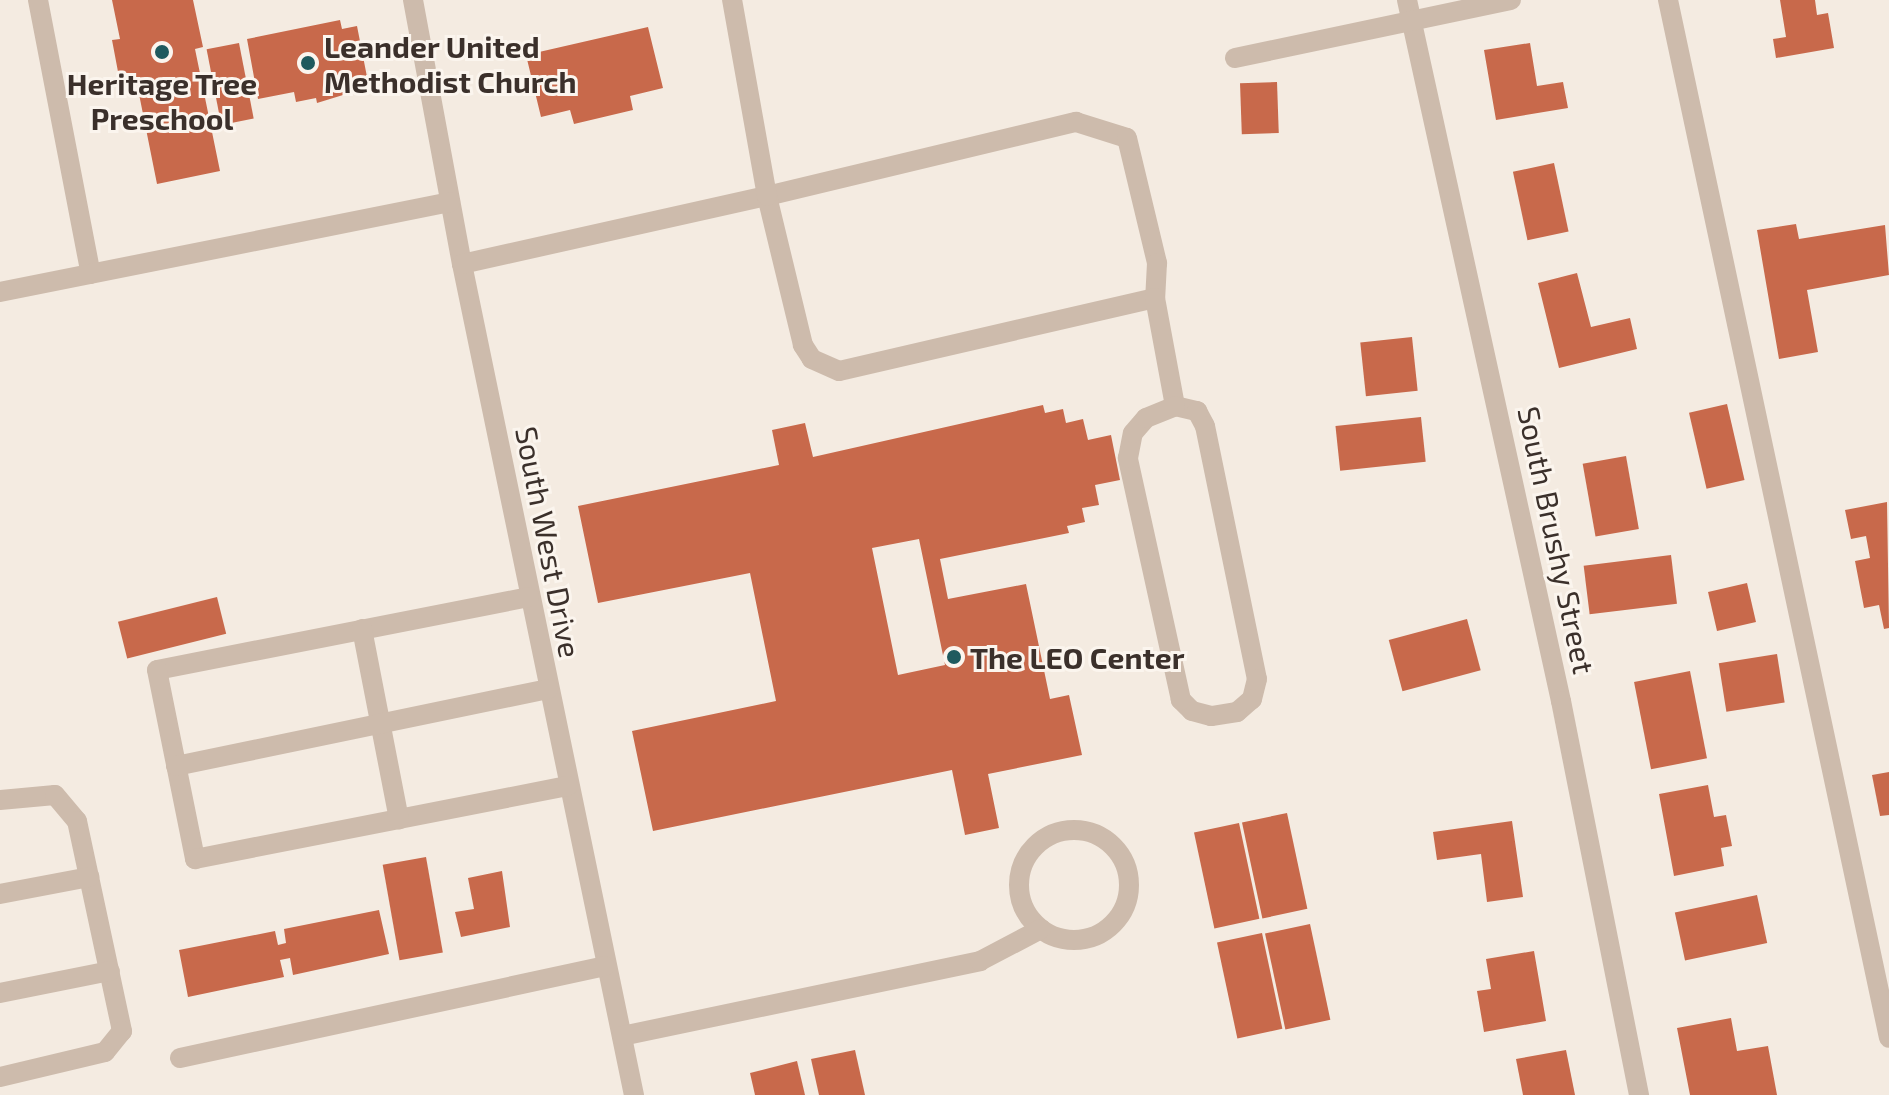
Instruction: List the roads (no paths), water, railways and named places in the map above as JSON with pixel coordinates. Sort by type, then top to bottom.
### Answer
[{"type":"street","points":[[38,0],[91,274]]},
{"type":"street","name":"South West Drive","points":[[413,0],[529,597],[604,966],[634,1095]]},
{"type":"street","points":[[732,0],[767,196],[803,345],[812,359],[839,371],[1155,298]]},
{"type":"street","points":[[1235,58],[1409,9],[1511,0]]},
{"type":"street","points":[[1668,0],[1889,1038]]},
{"type":"street","name":"South Brushy Street","points":[[1409,9],[1561,701],[1639,1095]]},
{"type":"street","points":[[462,264],[767,196],[1076,122],[1111,130],[1127,138],[1157,263],[1155,298],[1175,406]]},
{"type":"street","points":[[0,292],[450,202]]},
{"type":"street","points":[[1175,406],[1197,411],[1205,426],[1257,679],[1252,699],[1237,712],[1211,716],[1192,711],[1181,700],[1128,458],[1139,426],[1175,406]]},
{"type":"street","points":[[529,597],[157,670],[195,859],[568,786]]},
{"type":"street","points":[[362,629],[399,819]]},
{"type":"street","points":[[176,766],[548,689]]},
{"type":"street","points":[[0,800],[42,792],[67,805],[77,821],[122,1031],[105,1052],[0,1077]]},
{"type":"street","points":[[1067,829],[1108,840],[1123,856],[1130,877],[1129,899],[1120,918],[1103,933],[1083,940],[1061,939],[1041,929],[1026,914],[1019,893],[1020,871],[1029,851],[1046,837],[1067,829]]},
{"type":"street","points":[[0,894],[89,877]]},
{"type":"street","points":[[622,1036],[980,961],[1041,929]]},
{"type":"street","points":[[180,1058],[604,966]]},
{"type":"street","points":[[0,993],[110,971]]},
{"type":"place","name":"Heritage Tree Preschool","points":[[162,52]]},
{"type":"place","name":"Leander United Methodist Church","points":[[308,63]]},
{"type":"place","name":"The LEO Center","points":[[954,657]]}]
